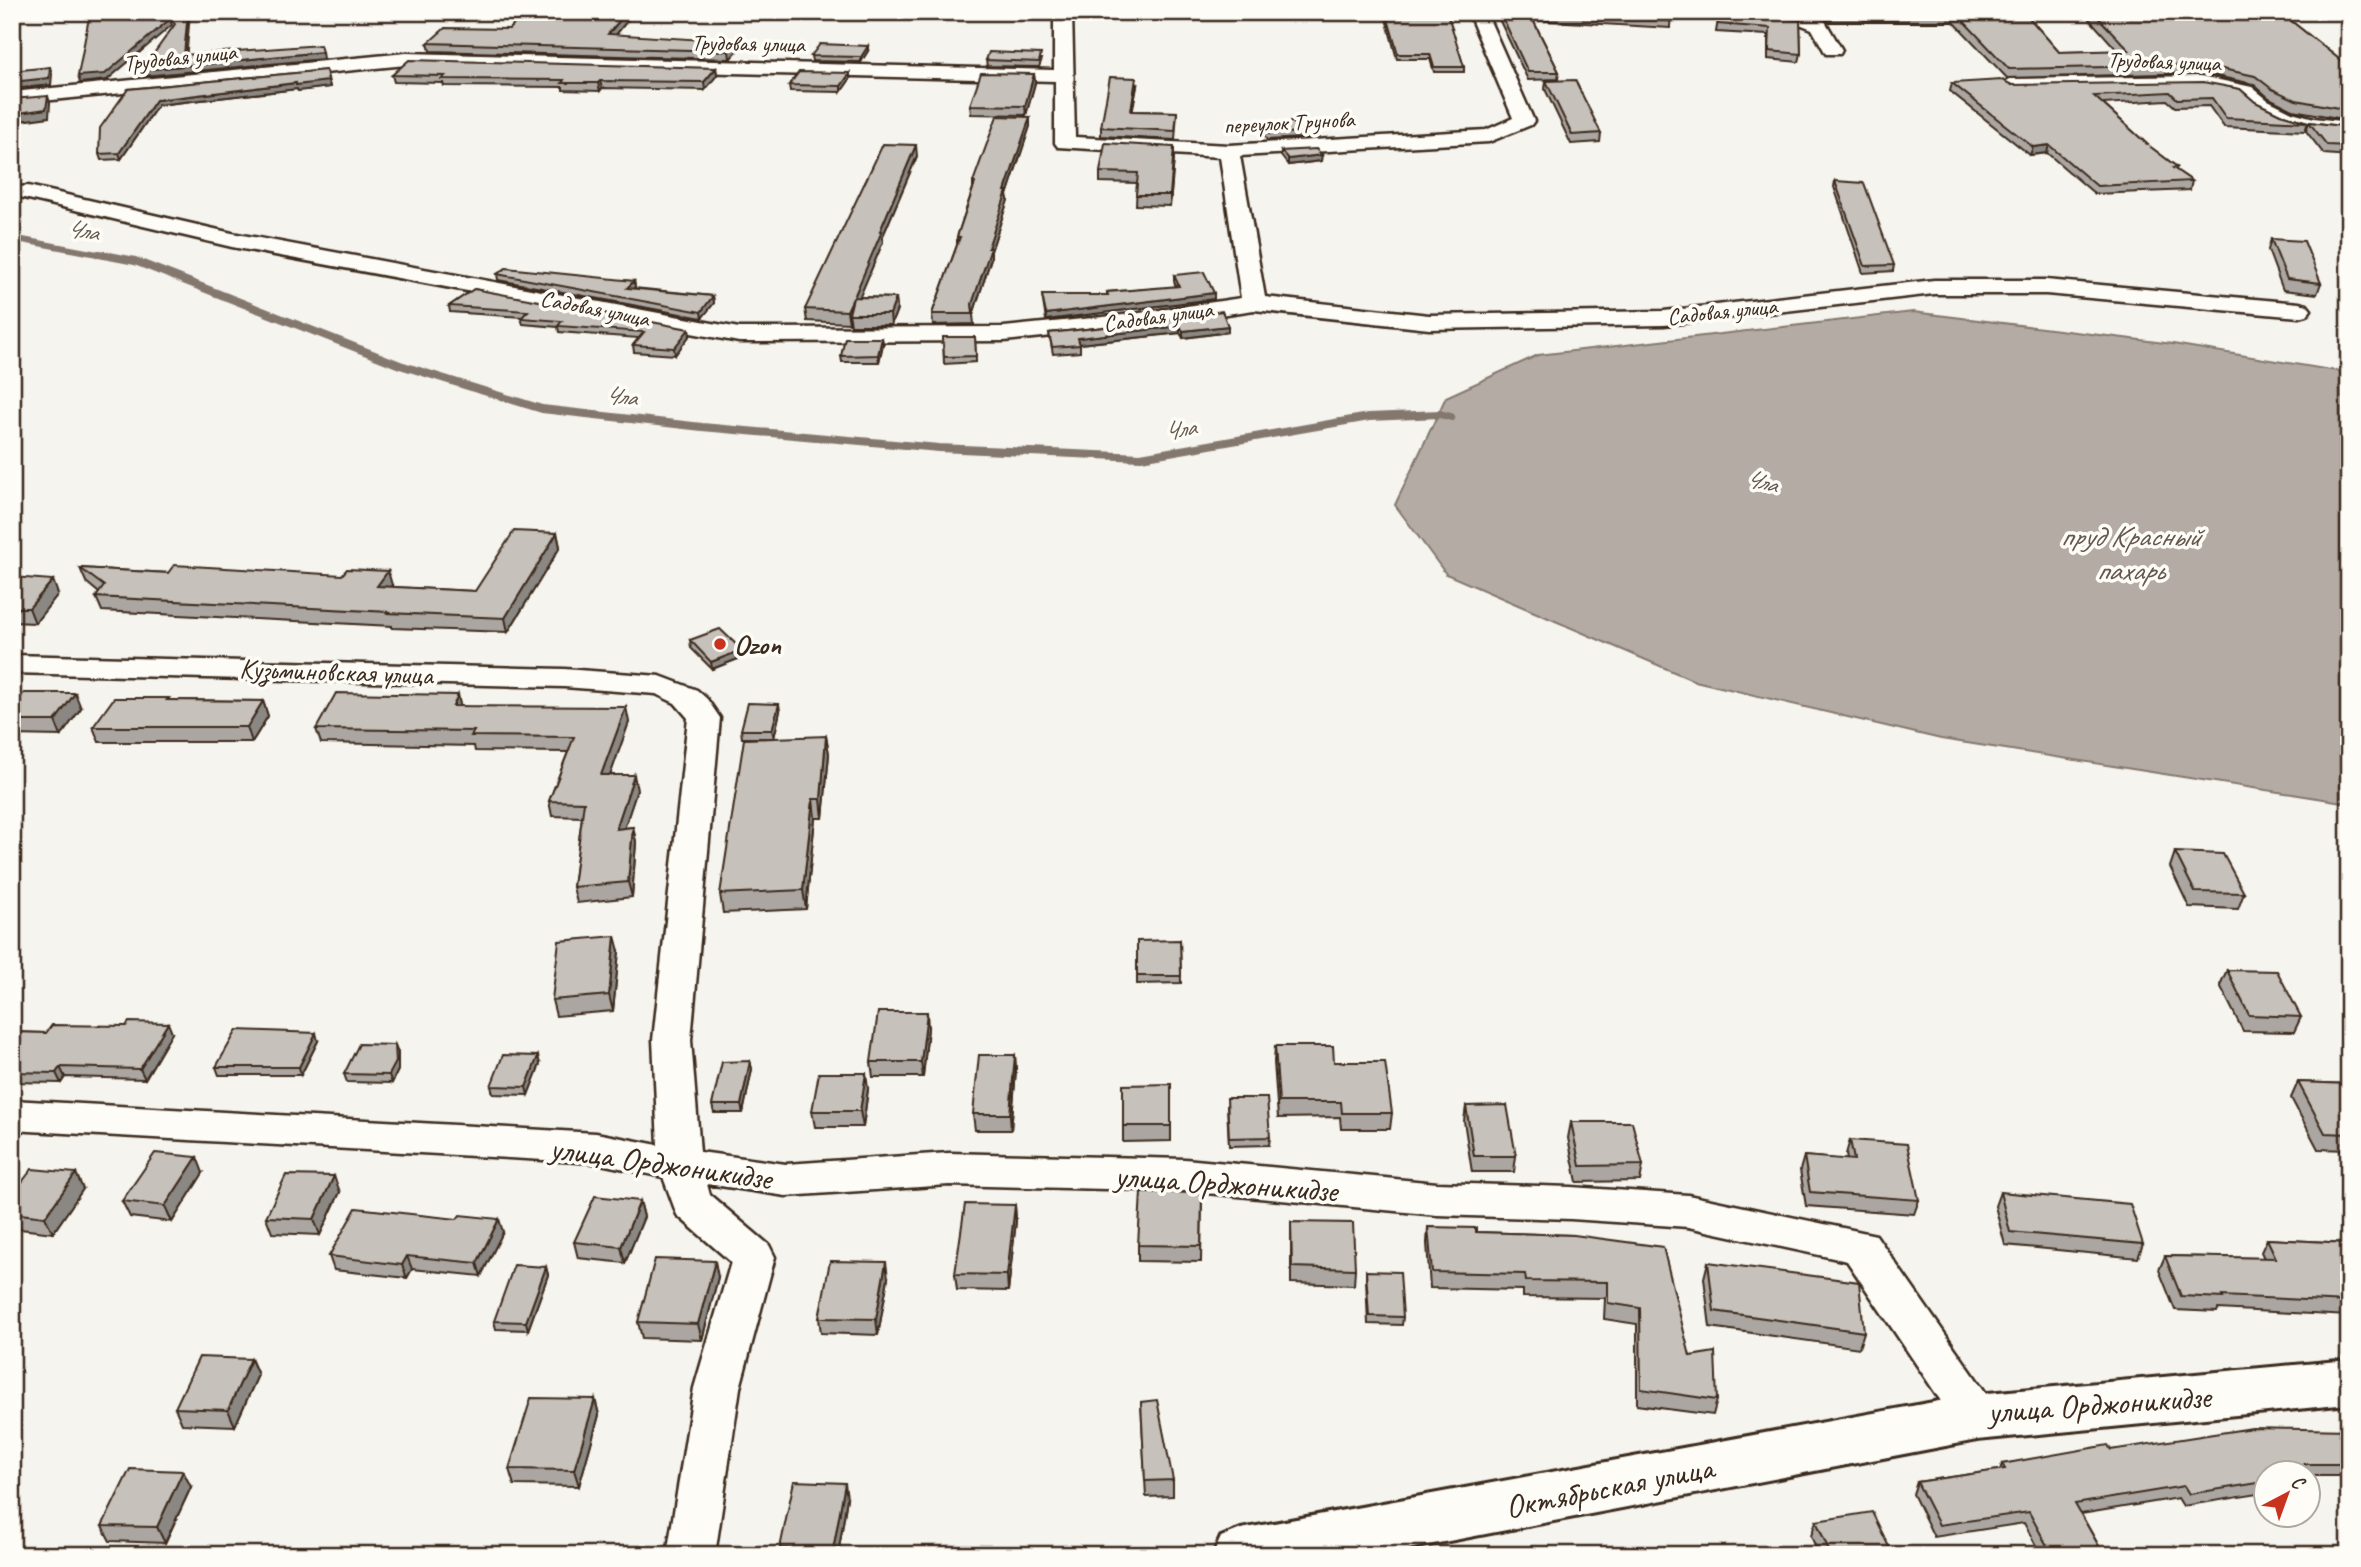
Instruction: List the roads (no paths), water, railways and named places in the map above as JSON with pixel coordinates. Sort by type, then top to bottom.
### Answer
[{"type":"street","name":"переулок Трунова","points":[[1063,12],[1065,143],[1229,151],[1489,136],[1524,121],[1478,12]]},
{"type":"street","points":[[1706,12],[1805,20],[1819,25],[1833,50]]},
{"type":"street","name":"Трудовая улица","points":[[12,99],[407,60],[1065,76]]},
{"type":"street","name":"Трудовая улица","points":[[2010,85],[2201,82],[2245,91],[2261,104],[2285,116],[2312,124],[2349,128]]},
{"type":"street","points":[[1229,151],[1254,303]]},
{"type":"street","name":"Садовая улица","points":[[27,192],[232,240],[740,335],[1004,334],[1133,321],[1254,303],[1429,323],[1650,318],[1934,287],[2017,287],[2299,310]]},
{"type":"street","name":"Кузьминовская улица","points":[[12,664],[564,678],[660,685],[689,698],[699,707],[704,718],[672,1040],[680,1165]]},
{"type":"street","name":"улица Орджоникидзе","points":[[12,1115],[596,1148],[680,1165],[786,1180],[949,1169],[1185,1175],[1437,1199],[1571,1203],[1688,1212],[1861,1247],[1977,1417],[2349,1382]]},
{"type":"street","points":[[680,1165],[692,1203],[754,1257],[717,1388],[691,1555]]},
{"type":"street","name":"Октябрьская улица","points":[[1241,1555],[1977,1417]]},
{"type":"water","name":"пруд Красный пахарь","points":[[1913,312],[2173,344],[2349,373],[2349,803],[1941,739],[1695,681],[1446,574],[1395,505],[1446,397],[1538,355]]},
{"type":"waterway","name":"Чла","points":[[12,238],[108,256]]},
{"type":"waterway","name":"Чла","points":[[99,254],[135,261],[400,365],[542,409],[702,427],[939,448],[1141,457],[1369,417],[1440,414],[1451,417]]},
{"type":"place","name":"Ozon","points":[[720,644]]}]
